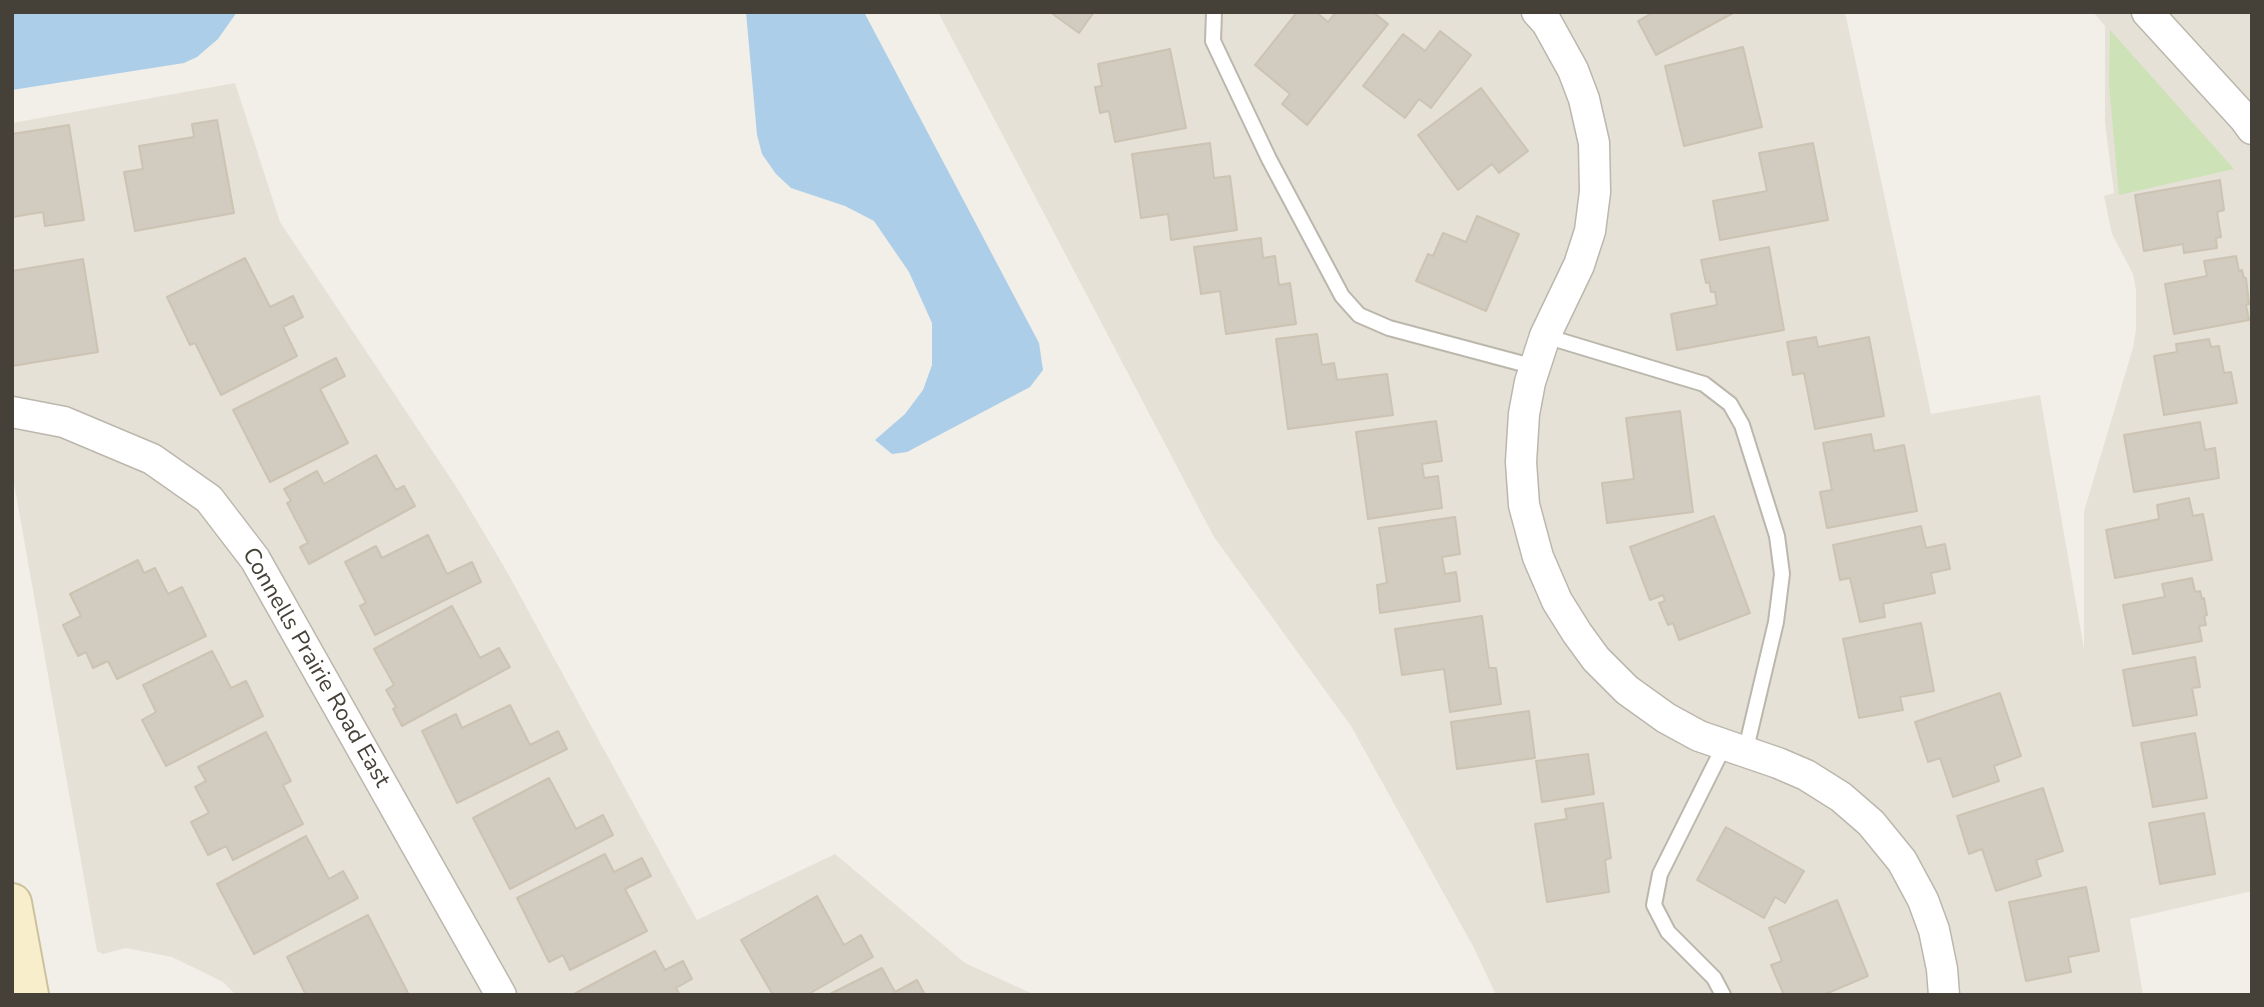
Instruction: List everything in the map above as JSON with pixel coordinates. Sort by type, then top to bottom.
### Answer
[{"type":"street","points":[[1537,12],[1573,70],[1584,99],[1594,143],[1595,167],[1590,231],[1580,265],[1545,336],[1524,414],[1521,462],[1524,505],[1538,557],[1557,601],[1577,633],[1596,659],[1627,690],[1666,718],[1699,736],[1807,775],[1841,797],[1871,823],[1902,861],[1923,901],[1934,930],[1944,995]]},
{"type":"street","points":[[2147,12],[2252,129]]},
{"type":"street","name":"Connells Prairie Road East","points":[[12,412],[64,422],[152,459],[209,499],[255,559],[501,995]]},
{"type":"street","points":[[12,903],[29,995]]},
{"type":"lane","points":[[1213,12],[1213,41],[1269,159],[1342,296],[1359,316],[1389,328],[1535,367]]},
{"type":"lane","points":[[1545,336],[1704,384],[1730,404],[1742,425],[1777,536],[1782,574],[1776,622],[1735,749],[1660,874],[1654,905],[1668,932],[1714,978],[1723,995]]},
{"type":"shaded area","points":[[938,12],[1845,12],[1931,414],[2040,395],[2084,649],[2084,511],[2133,348],[2136,329],[2136,290],[2133,274],[2112,234],[2104,196],[2114,193],[2105,123],[2105,26],[2093,12],[2252,12],[2252,891],[2130,919],[2143,995],[1496,995],[1474,948],[1351,726],[1214,537]]},
{"type":"shaded area","points":[[235,83],[280,222],[459,491],[506,570],[697,920],[835,854],[965,963],[1035,995],[236,995],[223,982],[172,957],[126,948],[103,954],[97,951],[12,472],[12,123]]},
{"type":"green space","points":[[2110,30],[2234,169],[2119,195],[2109,85]]},
{"type":"water","points":[[12,12],[237,12],[218,39],[197,57],[184,63],[12,90]]},
{"type":"water","points":[[746,12],[864,12],[1039,343],[1043,370],[1030,387],[907,452],[892,454],[875,440],[905,414],[923,390],[932,365],[932,323],[909,272],[874,221],[845,206],[791,188],[776,174],[762,154],[757,135]]},
{"type":"building","points":[[1050,12],[1094,12],[1079,33]]},
{"type":"building","points":[[1297,12],[1316,12],[1328,22],[1336,12],[1373,12],[1388,24],[1307,125],[1282,104],[1290,94],[1255,65]]},
{"type":"building","points":[[1654,12],[1735,12],[1656,55],[1638,21]]},
{"type":"building","points":[[1440,31],[1471,55],[1431,108],[1419,99],[1405,118],[1363,86],[1403,34],[1425,51]]},
{"type":"building","points":[[1743,47],[1762,127],[1684,146],[1665,66]]},
{"type":"building","points":[[1170,49],[1186,128],[1115,142],[1109,111],[1100,113],[1095,87],[1102,86],[1098,64]]},
{"type":"building","points":[[1481,88],[1528,151],[1499,173],[1492,164],[1458,190],[1418,135]]},
{"type":"building","points":[[217,120],[234,213],[135,231],[124,172],[143,169],[139,146],[194,137],[192,124]]},
{"type":"building","points":[[69,125],[84,220],[45,226],[43,212],[12,217],[12,134]]},
{"type":"building","points":[[1210,143],[1214,178],[1230,176],[1237,230],[1171,240],[1168,214],[1141,218],[1132,154]]},
{"type":"building","points":[[1813,143],[1828,220],[1720,240],[1713,201],[1767,191],[1759,153]]},
{"type":"building","points":[[2220,180],[2224,210],[2217,212],[2221,237],[2216,238],[2217,248],[2184,253],[2183,244],[2144,251],[2135,195]]},
{"type":"building","points":[[1477,216],[1519,234],[1486,311],[1416,281],[1428,254],[1433,256],[1443,233],[1466,242]]},
{"type":"building","points":[[1261,238],[1263,258],[1275,256],[1279,285],[1290,283],[1296,324],[1226,334],[1220,291],[1201,294],[1194,247]]},
{"type":"building","points":[[1769,247],[1784,330],[1677,350],[1671,314],[1717,305],[1715,292],[1711,292],[1709,282],[1706,283],[1701,260]]},
{"type":"building","points":[[2236,256],[2239,271],[2242,270],[2246,278],[2249,320],[2174,334],[2165,284],[2207,276],[2204,261]]},
{"type":"building","points":[[245,258],[270,307],[293,296],[303,317],[283,327],[297,356],[221,395],[195,343],[190,345],[167,297]]},
{"type":"building","points":[[83,259],[98,352],[12,366],[12,271]]},
{"type":"building","points":[[1317,334],[1322,365],[1334,363],[1337,380],[1387,374],[1393,415],[1288,429],[1276,339]]},
{"type":"building","points":[[1816,337],[1818,347],[1869,337],[1884,416],[1815,429],[1804,373],[1793,375],[1787,342]]},
{"type":"building","points":[[2209,339],[2211,347],[2219,346],[2224,373],[2231,372],[2237,403],[2164,415],[2154,356],[2177,352],[2176,344]]},
{"type":"building","points":[[336,358],[345,376],[320,389],[348,443],[270,482],[233,410]]},
{"type":"building","points":[[1680,411],[1693,512],[1607,523],[1602,483],[1634,479],[1626,418]]},
{"type":"building","points":[[1436,421],[1442,461],[1422,464],[1424,478],[1438,476],[1442,508],[1368,519],[1356,432]]},
{"type":"building","points":[[2200,422],[2205,450],[2215,448],[2219,478],[2134,492],[2124,435]]},
{"type":"building","points":[[1871,434],[1874,451],[1904,445],[1917,511],[1827,528],[1820,492],[1832,490],[1823,443]]},
{"type":"building","points":[[376,455],[396,490],[404,486],[415,506],[309,564],[300,547],[308,543],[287,503],[291,501],[284,489],[317,471],[324,484]]},
{"type":"building","points":[[2189,498],[2193,516],[2203,514],[2212,560],[2115,578],[2106,530],[2159,519],[2157,505]]},
{"type":"building","points":[[1714,516],[1750,613],[1679,640],[1673,623],[1668,625],[1659,603],[1665,601],[1663,595],[1650,600],[1630,547]]},
{"type":"building","points":[[1455,517],[1460,554],[1442,557],[1445,574],[1456,572],[1460,601],[1380,613],[1377,585],[1387,583],[1379,528]]},
{"type":"building","points":[[1921,526],[1926,548],[1945,544],[1950,569],[1931,573],[1935,593],[1883,604],[1885,617],[1860,622],[1850,578],[1840,580],[1833,545]]},
{"type":"building","points":[[428,535],[447,574],[472,562],[481,582],[375,635],[360,606],[366,603],[345,562],[376,546],[382,558]]},
{"type":"building","points":[[138,560],[144,573],[155,568],[168,594],[182,587],[206,636],[117,679],[108,661],[93,668],[86,652],[78,656],[63,625],[81,616],[70,594]]},
{"type":"building","points":[[2192,578],[2195,592],[2200,591],[2202,599],[2204,598],[2207,615],[2204,616],[2206,625],[2199,626],[2202,641],[2133,654],[2123,605],[2165,597],[2162,584]]},
{"type":"building","points":[[452,606],[480,658],[499,648],[510,667],[402,726],[393,709],[396,707],[386,690],[394,685],[374,649]]},
{"type":"building","points":[[1482,616],[1489,668],[1496,668],[1501,704],[1450,712],[1444,669],[1402,675],[1395,629]]},
{"type":"building","points":[[1921,623],[1934,691],[1900,697],[1903,710],[1859,718],[1843,639]]},
{"type":"building","points":[[212,651],[231,688],[246,681],[263,716],[166,766],[142,720],[156,712],[143,685]]},
{"type":"building","points":[[2195,657],[2200,687],[2192,688],[2197,715],[2133,726],[2123,670]]},
{"type":"building","points":[[2000,693],[2021,756],[1994,766],[1999,781],[1953,797],[1940,758],[1928,762],[1915,722]]},
{"type":"building","points":[[510,705],[530,745],[558,731],[567,749],[457,803],[422,731],[456,714],[462,728]]},
{"type":"building","points":[[1529,711],[1535,758],[1457,769],[1451,722]]},
{"type":"building","points":[[266,732],[291,781],[283,785],[303,824],[233,860],[226,846],[208,855],[191,822],[209,813],[195,787],[206,781],[198,767]]},
{"type":"building","points":[[2195,733],[2207,798],[2153,807],[2141,743]]},
{"type":"building","points":[[1588,754],[1594,794],[1542,802],[1536,761]]},
{"type":"building","points":[[549,778],[576,829],[603,815],[613,835],[510,889],[473,818]]},
{"type":"building","points":[[2043,788],[2063,851],[2036,860],[2041,876],[1996,891],[1982,849],[1969,854],[1957,816]]},
{"type":"building","points":[[1603,803],[1611,858],[1605,860],[1609,892],[1547,902],[1535,824],[1567,819],[1565,809]]},
{"type":"building","points":[[2204,813],[2215,874],[2160,884],[2149,823]]},
{"type":"building","points":[[1726,827],[1804,871],[1785,903],[1775,897],[1764,918],[1697,880]]},
{"type":"building","points":[[306,836],[329,879],[343,871],[358,898],[254,954],[217,884]]},
{"type":"building","points":[[605,854],[614,872],[642,858],[651,876],[625,889],[647,931],[570,970],[563,955],[549,962],[517,898]]},
{"type":"building","points":[[2086,887],[2099,951],[2068,957],[2071,972],[2026,981],[2009,902]]},
{"type":"building","points":[[817,896],[844,945],[861,935],[873,957],[807,995],[773,995],[741,940]]},
{"type":"building","points":[[1837,900],[1868,976],[1823,995],[1784,995],[1771,965],[1782,961],[1769,928]]},
{"type":"building","points":[[368,915],[409,995],[306,995],[287,957]]},
{"type":"building","points":[[655,951],[665,970],[683,961],[692,979],[676,988],[680,995],[572,995]]},
{"type":"building","points":[[882,968],[895,992],[917,980],[925,995],[828,995]]}]
